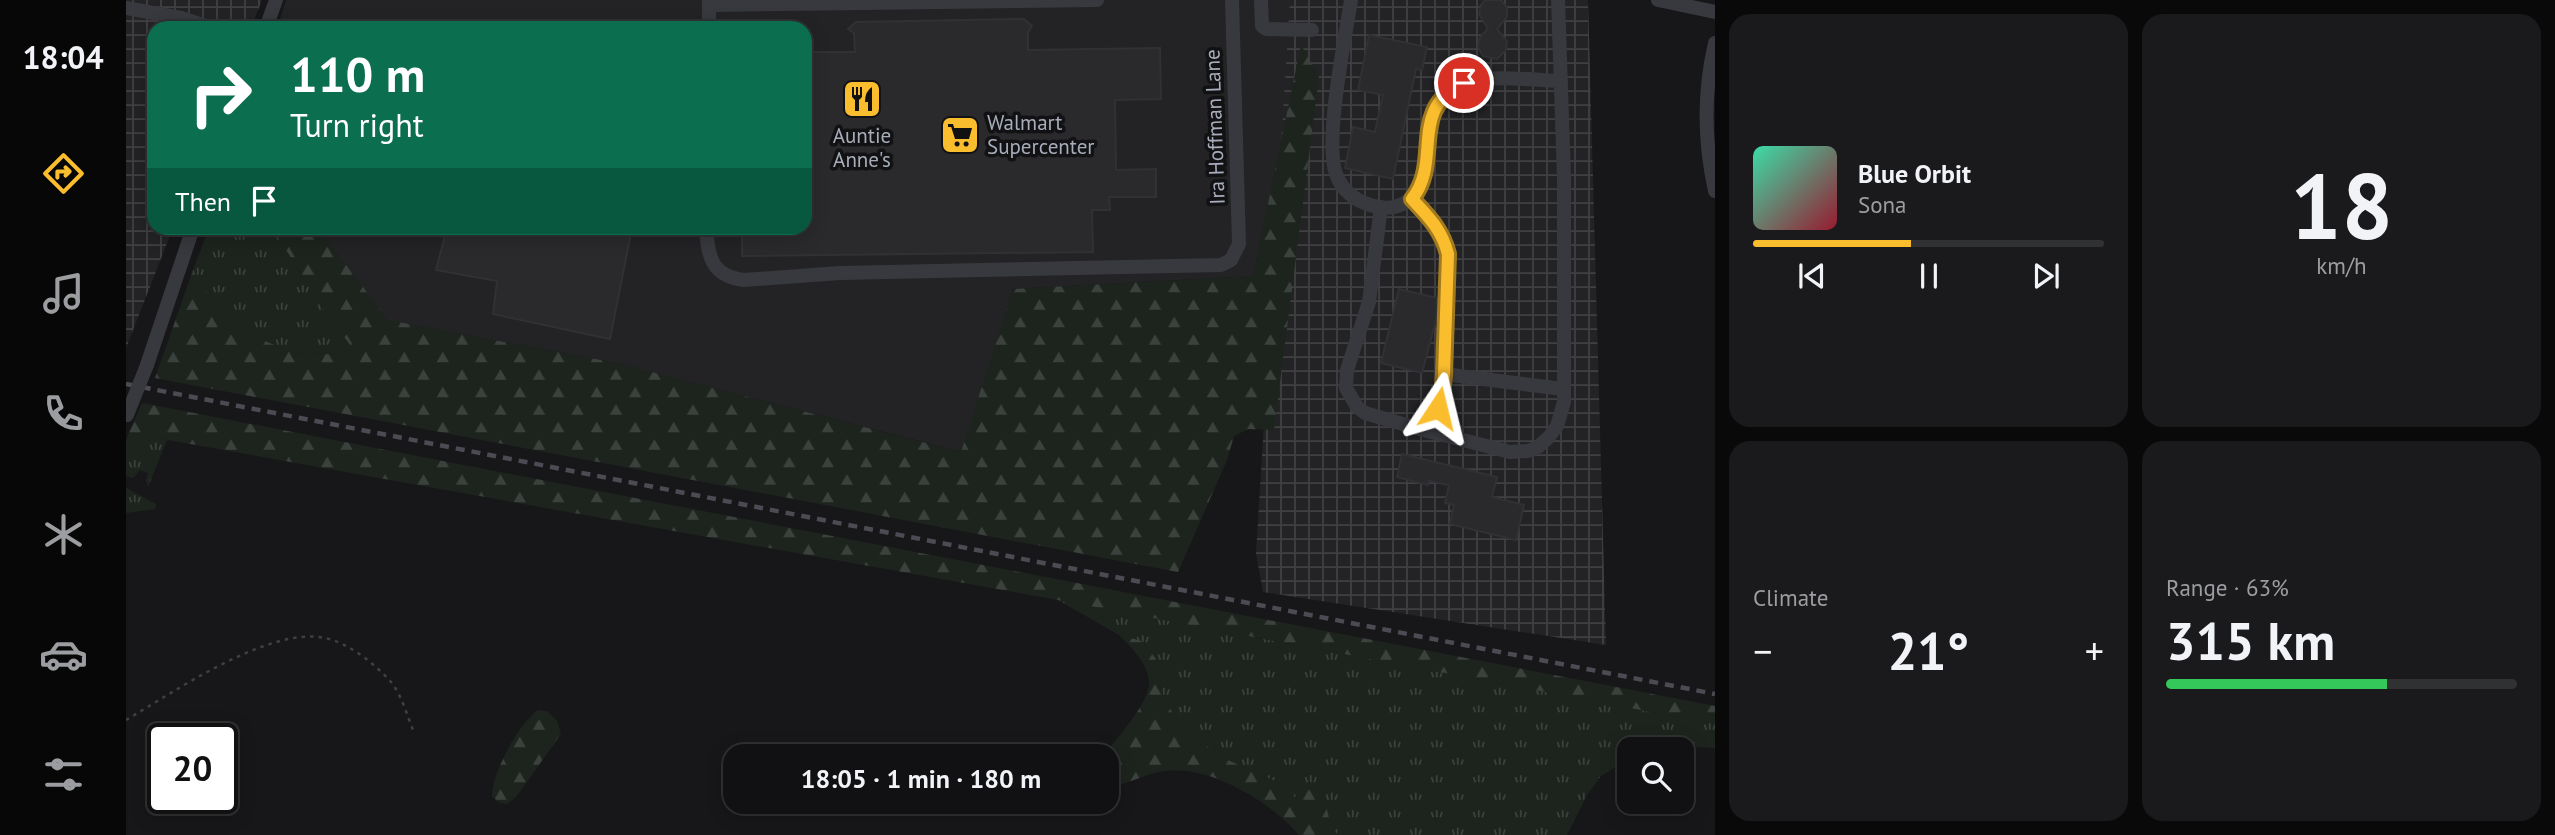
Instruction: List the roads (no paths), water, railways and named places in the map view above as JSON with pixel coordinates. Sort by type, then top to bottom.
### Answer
[{"type":"street","points":[[268,21],[276,0]]},
{"type":"street","points":[[709,21],[709,3],[1097,0]]},
{"type":"street","name":"Ira Hoffman Lane","points":[[706,235],[707,249],[716,268],[733,279],[744,280],[840,273],[1221,265],[1231,260],[1240,244],[1232,0]]},
{"type":"street","points":[[1261,0],[1262,26],[1266,29],[1312,30]]},
{"type":"street","points":[[1351,0],[1332,153],[1334,167],[1345,190],[1356,199],[1381,207],[1402,205],[1412,199],[1424,178],[1429,123],[1433,111],[1441,98],[1452,88],[1482,80],[1561,81]]},
{"type":"street","points":[[1381,207],[1368,302],[1347,370],[1346,388],[1350,398],[1365,412],[1416,428],[1510,452],[1528,451],[1538,447],[1557,426],[1562,413],[1564,177],[1558,0]]},
{"type":"street","points":[[1658,0],[1715,12]]},
{"type":"street","points":[[126,8],[190,21]]},
{"type":"street","points":[[1715,44],[1708,75],[1715,191]]},
{"type":"street","points":[[1412,199],[1438,228],[1448,254],[1442,397],[1433,416],[1416,428]]},
{"type":"street","points":[[126,416],[147,365],[192,235]]},
{"type":"street","points":[[1444,374],[1563,389]]},
{"type":"railway","points":[[126,384],[1715,694]]},
{"type":"place","name":"Auntie Anne's","points":[[862,99]]},
{"type":"place","name":"Walmart Supercenter","points":[[960,135]]}]
